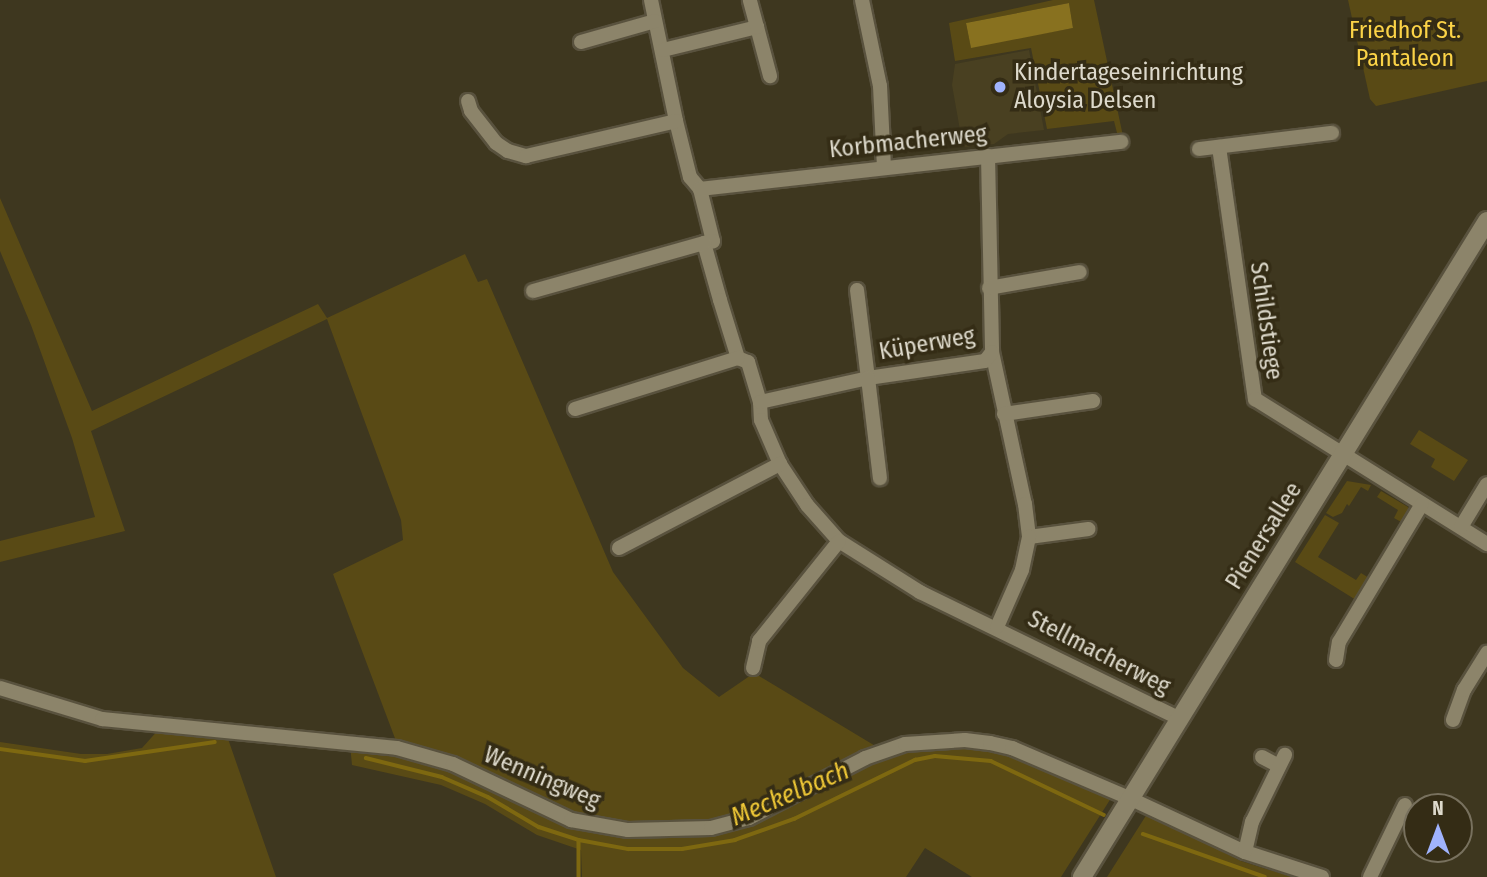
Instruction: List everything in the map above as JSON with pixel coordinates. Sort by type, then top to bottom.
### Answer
[{"type":"main road","name":"Pienersallee","points":[[1082,877],[1487,221]]},
{"type":"street","name":"Stellmacherweg","points":[[651,0],[690,177],[700,189],[713,241],[704,243],[738,358],[748,362],[761,402],[761,420],[780,464],[807,505],[839,541],[920,592],[1180,719]]},
{"type":"street","points":[[750,0],[770,76]]},
{"type":"street","points":[[862,0],[880,86],[884,167]]},
{"type":"street","points":[[581,42],[655,21]]},
{"type":"street","points":[[663,50],[757,27]]},
{"type":"street","points":[[468,101],[471,111],[496,143],[508,151],[526,156],[676,121]]},
{"type":"street","points":[[1199,149],[1332,133]]},
{"type":"street","name":"Korbmacherweg","points":[[700,189],[1121,142]]},
{"type":"street","name":"Schildstiege","points":[[1219,147],[1255,399],[1342,456],[1487,544]]},
{"type":"street","name":"Stellmacherweg","points":[[988,156],[992,352],[1025,504],[1028,537],[1022,570],[997,628]]},
{"type":"street","points":[[533,291],[704,243]]},
{"type":"street","points":[[989,288],[1080,272]]},
{"type":"street","name":"Küperweg","points":[[856,290],[880,478]]},
{"type":"street","name":"Küperweg","points":[[761,402],[868,378],[985,361],[992,352]]},
{"type":"street","points":[[575,409],[738,358]]},
{"type":"street","points":[[1004,414],[1093,401]]},
{"type":"street","points":[[619,548],[780,464]]},
{"type":"street","points":[[1461,527],[1487,484]]},
{"type":"street","points":[[1336,660],[1339,642],[1422,504]]},
{"type":"street","points":[[1028,537],[1088,529]]},
{"type":"street","points":[[753,668],[758,641],[839,541]]},
{"type":"street","points":[[1453,720],[1464,690],[1487,653]]},
{"type":"street","name":"Wenningweg","points":[[0,688],[102,719],[397,748],[463,769],[571,821],[628,831],[711,828],[749,818],[885,749],[931,741],[965,740],[1012,748],[1245,852],[1322,877]]},
{"type":"street","points":[[1245,852],[1252,822],[1282,760],[1262,757]]},
{"type":"street","points":[[1370,877],[1403,809]]},
{"type":"shaded area","points":[[1069,3],[1073,28],[971,48],[966,23]]},
{"type":"shaded area","points":[[1029,50],[1044,130],[1008,134],[994,144],[963,147],[952,85],[955,64]]},
{"type":"green space","points":[[1053,0],[1094,0],[1123,136],[1118,137],[1114,121],[1047,129],[1031,48],[955,61],[949,23]],"holes":[[[1069,3],[1073,28],[971,47],[966,23]]]},
{"type":"green space","name":"Friedhof St. Pantaleon","points":[[1348,0],[1487,0],[1487,81],[1376,106],[1370,99]]},
{"type":"green space","points":[[0,198],[92,411],[318,304],[327,318],[465,254],[478,282],[487,279],[613,572],[683,668],[719,697],[754,673],[877,747],[762,807],[708,823],[674,826],[595,823],[396,741],[333,574],[403,540],[401,520],[327,319],[91,431],[125,531],[0,562],[0,541],[95,517],[72,438],[31,325],[0,251]]},
{"type":"green space","points":[[1419,430],[1468,460],[1454,481],[1431,467],[1435,459],[1410,444]]},
{"type":"green space","points":[[1347,481],[1371,485],[1368,491],[1361,487],[1349,506],[1347,504],[1342,513],[1333,517],[1326,513]]},
{"type":"green space","points":[[1381,491],[1408,507],[1409,511],[1403,523],[1394,518],[1398,510],[1377,497]]},
{"type":"green space","points":[[1325,515],[1339,523],[1318,557],[1356,580],[1361,573],[1369,578],[1356,600],[1295,562]]},
{"type":"green space","points":[[160,728],[226,733],[276,877],[0,877],[0,742],[81,754],[107,754],[142,748]]},
{"type":"green space","points":[[350,744],[435,763],[569,825],[594,832],[627,835],[713,832],[749,822],[791,805],[889,754],[908,749],[970,746],[1011,753],[1113,795],[1061,877],[972,877],[925,848],[906,877],[582,877],[581,850],[537,835],[485,804],[441,785],[352,765]]},
{"type":"green space","points":[[1147,814],[1241,861],[1292,877],[1107,877]]},
{"type":"waterway","name":"Meckelbach","points":[[0,749],[85,761],[215,742]]},
{"type":"waterway","name":"Meckelbach","points":[[366,758],[442,777],[488,797],[539,827],[579,840],[628,849],[682,849],[735,840],[794,819],[915,760],[935,756],[991,761],[1104,815]]},
{"type":"waterway","name":"Meckelbach","points":[[1143,834],[1265,877]]},
{"type":"waterway","points":[[579,841],[579,877]]},
{"type":"place","name":"Kindertageseinrichtung Aloysia Delsen","points":[[1000,87]]}]
